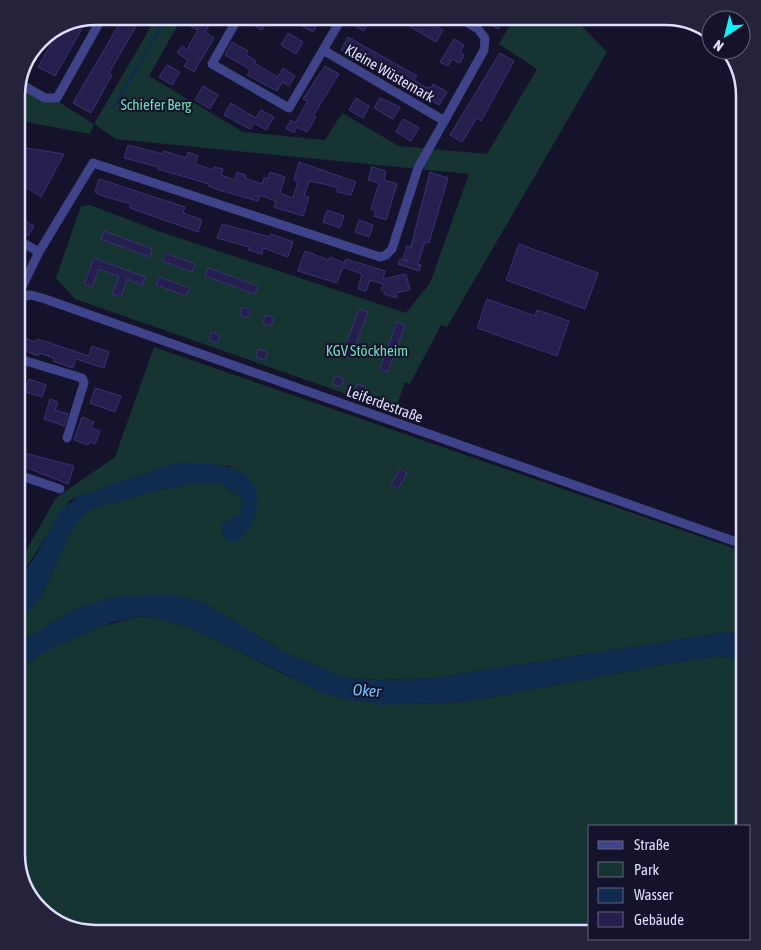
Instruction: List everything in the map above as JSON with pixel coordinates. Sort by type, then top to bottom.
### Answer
[{"type":"street","points":[[26,87],[45,98],[57,98],[98,25]]},
{"type":"street","points":[[235,25],[212,64],[289,108],[338,25]]},
{"type":"street","points":[[25,281],[39,252],[93,163],[380,257],[386,255],[392,249],[418,168],[443,120],[484,50],[485,38],[478,29],[471,25]]},
{"type":"street","name":"Kleine Wüstemark","points":[[323,50],[443,120]]},
{"type":"street","points":[[25,243],[39,252]]},
{"type":"street","name":"Leiferdestraße","points":[[25,296],[45,298],[736,542]]},
{"type":"street","points":[[25,361],[82,378],[84,383],[67,438]]},
{"type":"street","points":[[25,477],[60,489]]},
{"type":"green space","points":[[152,25],[178,25],[149,76],[243,132],[325,140],[342,113],[399,146],[487,154],[537,69],[499,44],[510,25],[581,25],[607,52],[447,327],[441,325],[410,384],[405,382],[395,411],[75,299],[56,278],[81,206],[90,205],[161,232],[406,313],[430,283],[469,174],[116,139],[94,124]]},
{"type":"green space","points":[[26,82],[94,124],[90,134],[25,122]]},
{"type":"green space","points":[[154,347],[736,549],[736,633],[727,632],[434,678],[379,680],[346,678],[286,653],[201,601],[87,605],[51,623],[25,640],[25,610],[40,598],[71,533],[79,520],[91,509],[158,490],[191,484],[221,484],[242,498],[240,514],[230,518],[254,520],[230,466],[176,463],[69,501],[25,569],[25,552],[56,498],[115,457]]},
{"type":"green space","points":[[142,616],[184,626],[219,641],[289,677],[413,704],[466,702],[683,661],[720,656],[736,660],[736,825],[588,825],[588,925],[96,925],[78,923],[57,913],[43,901],[32,885],[26,863],[25,666],[59,644],[92,630]]},
{"type":"water","points":[[176,463],[216,465],[229,467],[241,472],[250,479],[256,490],[257,509],[247,531],[233,543],[224,537],[222,524],[240,514],[242,498],[221,484],[191,484],[158,490],[91,509],[79,520],[71,533],[40,598],[31,609],[25,611],[25,570],[61,510],[79,496]]},
{"type":"water","name":"Oker","points":[[170,594],[201,601],[286,653],[346,678],[379,680],[434,678],[727,632],[736,633],[736,660],[720,656],[683,661],[466,702],[383,705],[349,700],[320,692],[219,641],[184,626],[142,616],[113,622],[51,649],[25,665],[25,640],[47,625],[81,607],[113,597]]},
{"type":"building","points":[[119,25],[137,25],[109,73],[112,75],[91,113],[73,103]]},
{"type":"building","points":[[209,25],[205,32],[214,38],[194,72],[184,66],[188,60],[177,53],[182,46],[187,49],[198,30],[190,26]]},
{"type":"building","points":[[253,25],[265,25],[262,30]]},
{"type":"building","points":[[300,25],[317,25],[313,32]]},
{"type":"building","points":[[354,25],[367,25],[364,31]]},
{"type":"building","points":[[407,25],[434,25],[443,30],[436,42]]},
{"type":"building","points":[[491,25],[500,25],[498,29]]},
{"type":"building","points":[[83,27],[55,76],[38,67],[53,40],[73,29]]},
{"type":"building","points":[[288,33],[303,42],[296,54],[281,45]]},
{"type":"building","points":[[348,37],[417,76],[414,80],[425,87],[431,88],[433,84],[447,92],[439,105],[388,74],[387,77],[356,55],[355,58],[341,50]]},
{"type":"building","points":[[454,39],[464,45],[460,52],[464,55],[460,63],[452,59],[448,66],[440,62]]},
{"type":"building","points":[[232,42],[248,51],[246,55],[256,61],[254,63],[278,77],[283,68],[295,76],[289,86],[282,82],[277,91],[247,75],[250,71],[246,67],[225,55]]},
{"type":"building","points":[[500,53],[514,61],[481,121],[477,118],[462,142],[450,135]]},
{"type":"building","points":[[167,65],[180,72],[172,85],[159,77]]},
{"type":"building","points":[[325,66],[339,74],[313,116],[316,117],[307,132],[297,127],[294,133],[286,128],[291,120],[295,123],[308,101],[303,99]]},
{"type":"building","points":[[203,86],[218,95],[210,109],[195,100]]},
{"type":"building","points":[[356,98],[369,106],[363,118],[349,110]]},
{"type":"building","points":[[380,98],[400,107],[393,119],[374,108]]},
{"type":"building","points":[[231,103],[256,118],[261,110],[274,117],[266,130],[254,123],[250,129],[224,115]]},
{"type":"building","points":[[403,119],[419,128],[411,141],[396,132]]},
{"type":"building","points":[[128,145],[163,154],[164,151],[186,158],[188,152],[198,156],[195,164],[213,170],[214,167],[223,169],[221,175],[235,180],[237,172],[246,175],[245,178],[262,184],[264,178],[268,179],[270,172],[285,177],[280,193],[293,198],[298,181],[294,180],[299,162],[356,182],[351,195],[337,192],[338,188],[309,181],[304,196],[309,197],[303,216],[274,207],[276,201],[260,195],[258,201],[222,191],[208,186],[209,184],[158,169],[158,167],[124,158]]},
{"type":"building","points":[[25,148],[64,154],[41,197],[25,187]]},
{"type":"building","points":[[372,167],[386,171],[384,180],[397,184],[386,220],[374,216],[376,211],[371,209],[379,183],[368,180]]},
{"type":"building","points":[[430,172],[448,178],[429,243],[425,242],[418,264],[421,265],[419,271],[398,264],[400,259],[409,261],[403,259],[407,246],[411,247]]},
{"type":"building","points":[[99,179],[185,207],[183,213],[202,220],[198,232],[130,208],[131,204],[100,195],[95,192]]},
{"type":"building","points":[[327,210],[344,216],[340,228],[323,222]]},
{"type":"building","points":[[359,220],[373,225],[369,237],[355,232]]},
{"type":"building","points":[[25,221],[34,226],[28,236],[25,234]]},
{"type":"building","points":[[222,224],[270,237],[271,234],[293,242],[288,257],[263,248],[262,254],[248,250],[249,247],[217,238]]},
{"type":"building","points":[[104,231],[152,249],[150,257],[101,239]]},
{"type":"building","points":[[519,244],[598,273],[585,309],[506,280]]},
{"type":"building","points":[[305,251],[329,260],[330,257],[344,263],[346,259],[385,271],[383,279],[406,274],[410,290],[396,293],[397,298],[384,294],[385,292],[381,290],[383,284],[370,280],[366,291],[358,289],[362,274],[343,267],[337,283],[298,271]]},
{"type":"building","points":[[165,253],[195,264],[192,272],[163,261]]},
{"type":"building","points":[[94,258],[145,277],[142,285],[127,279],[121,297],[112,294],[119,276],[99,269],[92,287],[84,284]]},
{"type":"building","points":[[208,268],[258,286],[255,294],[205,276]]},
{"type":"building","points":[[159,277],[189,288],[186,296],[156,285]]},
{"type":"building","points":[[487,299],[535,316],[537,310],[569,321],[557,356],[477,328]]},
{"type":"building","points":[[242,307],[251,310],[249,318],[240,315]]},
{"type":"building","points":[[359,309],[368,312],[351,358],[342,355]]},
{"type":"building","points":[[265,315],[274,318],[271,326],[263,323]]},
{"type":"building","points":[[397,322],[405,325],[388,372],[380,369]]},
{"type":"building","points":[[211,332],[220,335],[217,343],[209,340]]},
{"type":"building","points":[[25,338],[35,342],[37,339],[89,356],[92,346],[109,352],[104,368],[76,359],[73,368],[53,361],[54,358],[39,353],[38,356],[25,351]]},
{"type":"building","points":[[258,349],[267,352],[265,360],[256,357]]},
{"type":"building","points":[[335,376],[344,379],[341,387],[333,384]]},
{"type":"building","points":[[29,379],[46,385],[42,397],[25,392]]},
{"type":"building","points":[[357,384],[366,387],[363,395],[355,392]]},
{"type":"building","points":[[95,388],[121,396],[115,412],[90,403]]},
{"type":"building","points":[[50,399],[58,402],[55,410],[68,414],[64,426],[44,419]]},
{"type":"building","points":[[82,417],[94,422],[91,428],[100,431],[95,444],[89,442],[88,445],[74,440]]},
{"type":"building","points":[[25,453],[74,466],[68,484],[25,467]]},
{"type":"building","points":[[400,469],[407,473],[398,489],[391,485]]},
{"type":"waterway","points":[[114,107],[162,25]]},
{"type":"park label","name":"Schiefer Berg","points":[[156,104]]},
{"type":"park label","name":"KGV Stöckheim","points":[[367,350]]}]
